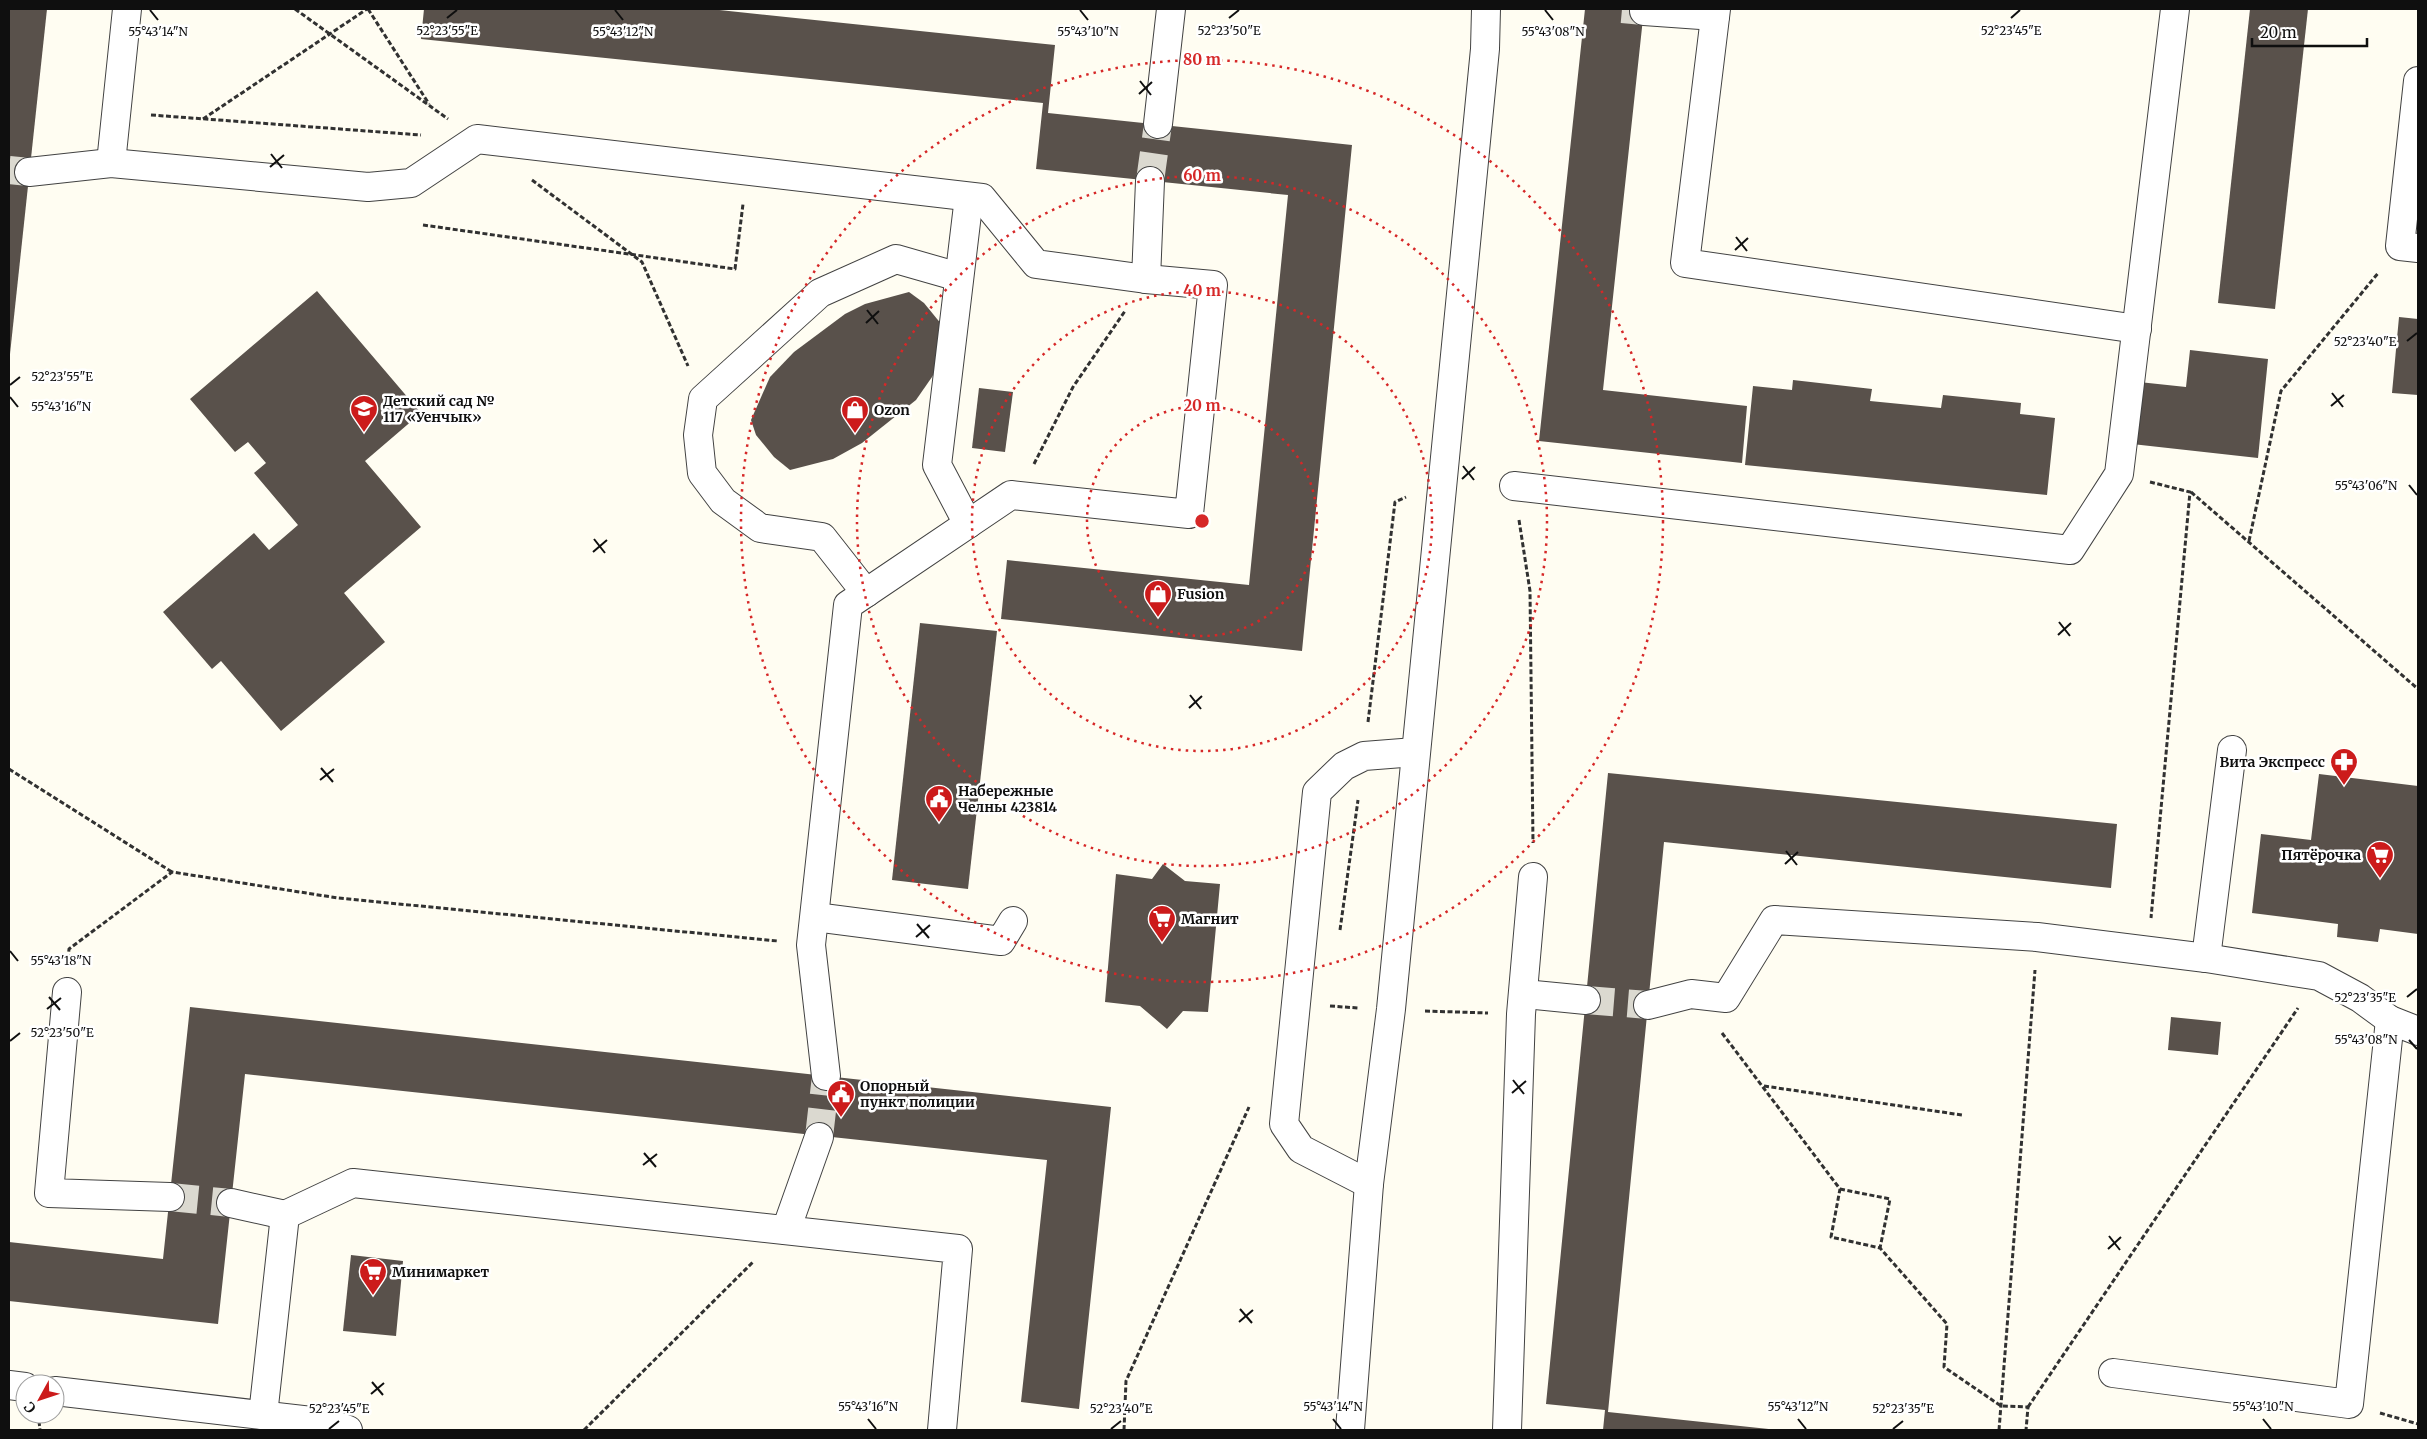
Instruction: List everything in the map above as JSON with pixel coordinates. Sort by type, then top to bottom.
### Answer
[{"type":"street","points":[[111,163],[127,9]]},
{"type":"street","points":[[1158,124],[1171,9]]},
{"type":"street","points":[[1350,1430],[1369,1184],[1391,1009],[1474,167],[1485,49],[1486,9]]},
{"type":"street","points":[[1514,486],[2070,550],[2119,474],[2175,9]]},
{"type":"street","points":[[1644,11],[1716,13],[1685,263],[2137,329]]},
{"type":"street","points":[[2409,247],[2418,80]]},
{"type":"street","points":[[29,172],[111,163],[368,187],[411,183],[477,139],[982,198],[1036,264],[1146,279],[1212,285],[1189,514],[1011,496],[848,605],[811,945],[826,1076]]},
{"type":"street","points":[[1146,279],[1150,181]]},
{"type":"street","points":[[968,524],[937,465],[969,197]]},
{"type":"street","points":[[866,593],[822,537],[760,528],[723,501],[702,473],[698,435],[703,399],[820,293],[896,259],[959,276]]},
{"type":"street","points":[[2206,958],[2232,750]]},
{"type":"street","points":[[1369,1184],[1302,1149],[1284,1124],[1317,792],[1344,766],[1364,756],[1415,752]]},
{"type":"street","points":[[1507,1430],[1521,1014],[1534,877]]},
{"type":"street","points":[[815,917],[1001,941],[1013,922]]},
{"type":"street","points":[[1648,1005],[1691,994],[1726,998],[1774,920],[2037,937],[2206,958],[2319,976],[2360,998],[2390,1020],[2418,1031]]},
{"type":"street","points":[[67,992],[49,1193],[170,1197]]},
{"type":"street","points":[[1524,994],[1586,1000]]},
{"type":"street","points":[[2113,1373],[2349,1404],[2390,1020]]},
{"type":"street","points":[[786,1230],[819,1137]]},
{"type":"street","points":[[231,1204],[285,1215],[353,1183],[958,1249],[942,1430]]},
{"type":"street","points":[[263,1415],[285,1215]]},
{"type":"street","points":[[65,1391],[330,1423],[348,1430]]},
{"type":"path","points":[[295,9],[477,139]]},
{"type":"path","points":[[202,119],[367,9],[431,106]]},
{"type":"path","points":[[116,113],[477,139]]},
{"type":"path","points":[[422,225],[735,269],[747,171]]},
{"type":"path","points":[[524,174],[642,262],[703,399]]},
{"type":"path","points":[[2249,541],[2281,392],[2409,247]]},
{"type":"path","points":[[1018,496],[1072,388],[1146,279]]},
{"type":"path","points":[[2119,474],[2190,492],[2418,689]]},
{"type":"path","points":[[1514,486],[1530,591],[1534,877]]},
{"type":"path","points":[[2148,950],[2190,492]]},
{"type":"path","points":[[9,769],[172,872],[338,898],[811,945]]},
{"type":"path","points":[[67,992],[69,949],[172,872]]},
{"type":"path","points":[[1999,1430],[2037,937]]},
{"type":"path","points":[[2026,1430],[2028,1407],[2319,976]]},
{"type":"path","points":[[1691,994],[1764,1086],[1840,1189],[1890,1199],[1880,1248]]},
{"type":"path","points":[[1764,1086],[1962,1115]]},
{"type":"path","points":[[1840,1189],[1831,1237],[1880,1248],[1947,1324],[1944,1367],[2001,1406],[2028,1407]]},
{"type":"path","points":[[584,1430],[786,1230]]},
{"type":"building","points":[[9,9],[47,9],[10,354],[9,354]]},
{"type":"building","points":[[424,9],[710,9],[1055,45],[1048,113],[1352,145],[1302,651],[1001,619],[1007,560],[1249,585],[1288,195],[1036,169],[1043,103],[421,39]]},
{"type":"building","points":[[1585,9],[1644,9],[1603,390],[1747,406],[1742,463],[1539,441]]},
{"type":"building","points":[[2250,9],[2308,9],[2275,309],[2218,303]]},
{"type":"building","points":[[317,291],[421,413],[365,461],[421,527],[344,593],[385,642],[281,731],[221,661],[212,669],[163,612],[254,533],[269,550],[298,525],[254,473],[266,463],[248,442],[235,452],[190,399]]},
{"type":"building","points":[[909,292],[924,303],[942,325],[951,342],[932,377],[916,400],[862,443],[833,459],[790,470],[774,457],[756,435],[751,420],[770,377],[794,352],[845,314],[865,304]]},
{"type":"building","points":[[2399,317],[2418,319],[2418,395],[2392,393]]},
{"type":"building","points":[[2190,350],[2268,359],[2258,458],[2132,444],[2139,382],[2186,387]]},
{"type":"building","points":[[1793,380],[1872,389],[1870,401],[1941,408],[1943,395],[2021,403],[2020,414],[2055,418],[2047,495],[1745,465],[1753,386],[1792,390]]},
{"type":"building","points":[[979,388],[1013,392],[1005,452],[972,448]]},
{"type":"building","points":[[920,623],[997,631],[968,889],[892,880]]},
{"type":"building","points":[[1608,773],[2117,824],[2111,888],[1664,842],[1608,1412],[1778,1430],[1603,1430],[1605,1410],[1546,1404]]},
{"type":"building","points":[[2319,774],[2418,786],[2418,934],[2380,929],[2378,942],[2337,937],[2338,924],[2252,913],[2261,834],[2311,840]]},
{"type":"building","name":"Магнит","points":[[1163,864],[1185,881],[1220,884],[1208,1012],[1183,1011],[1167,1029],[1140,1006],[1105,1002],[1116,874],[1152,879]]},
{"type":"building","points":[[190,1007],[1111,1107],[1079,1409],[1021,1402],[1047,1160],[245,1074],[218,1324],[9,1301],[9,1242],[163,1259]]},
{"type":"building","points":[[2171,1017],[2221,1022],[2218,1055],[2168,1050]]},
{"type":"building","name":"Минимаркет","points":[[351,1255],[403,1261],[396,1336],[343,1331]]},
{"type":"tunnel","points":[[1622,9],[1644,11]]},
{"type":"tunnel","points":[[1150,181],[1158,124]]},
{"type":"tunnel","points":[[9,170],[29,172]]},
{"type":"tunnel","points":[[1586,1000],[1648,1005]]},
{"type":"tunnel","points":[[819,1137],[826,1076]]},
{"type":"tunnel","points":[[170,1197],[231,1203]]},
{"type":"place","name":"Детский сад № 117 «Уенчык»","points":[[364,433]]},
{"type":"place","name":"Ozon","points":[[855,434]]},
{"type":"place","name":"Fusion","points":[[1158,618]]},
{"type":"place","name":"Вита Экспресс","points":[[2344,786]]},
{"type":"place","name":"Набережные Челны 423814","points":[[939,823]]},
{"type":"place","name":"Пятёрочка","points":[[2380,879]]},
{"type":"place","name":"Магнит","points":[[1162,943]]},
{"type":"place","name":"Опорный пункт полиции","points":[[841,1118]]},
{"type":"place","name":"Минимаркет","points":[[373,1296]]}]
